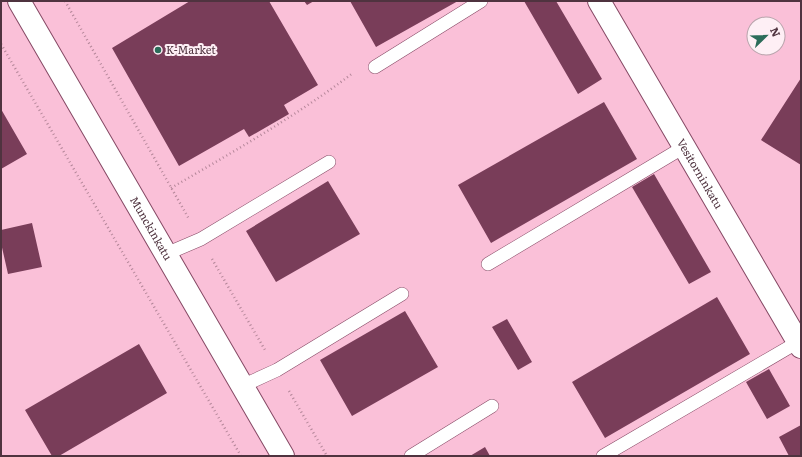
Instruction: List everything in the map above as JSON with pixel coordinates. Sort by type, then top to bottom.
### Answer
[{"type":"main road","name":"Munckinkatu","points":[[19,1],[283,456]]},
{"type":"main road","name":"Vesitorninkatu","points":[[599,1],[800,344]]},
{"type":"lane","points":[[375,67],[482,1]]},
{"type":"lane","points":[[488,264],[684,147]]},
{"type":"lane","points":[[166,254],[200,239],[329,162]]},
{"type":"lane","points":[[242,386],[277,370],[402,294]]},
{"type":"lane","points":[[603,456],[800,344]]},
{"type":"lane","points":[[411,456],[492,406]]},
{"type":"path","points":[[1,44],[241,456]]},
{"type":"path","points":[[172,188],[238,150],[322,97],[358,70]]},
{"type":"building","points":[[190,1],[269,1],[318,85],[284,105],[289,114],[249,137],[244,129],[179,166],[112,48]]},
{"type":"building","points":[[304,1],[314,1],[307,5]]},
{"type":"building","points":[[350,1],[458,1],[376,47]]},
{"type":"building","points":[[524,1],[556,1],[602,79],[578,94]]},
{"type":"building","points":[[801,78],[801,165],[761,140]]},
{"type":"building","points":[[604,102],[637,159],[491,243],[458,185]]},
{"type":"building","points":[[1,109],[27,154],[1,169]]},
{"type":"building","points":[[654,174],[711,272],[689,284],[632,187]]},
{"type":"building","points":[[328,181],[360,234],[276,282],[246,231]]},
{"type":"building","points":[[32,223],[42,267],[8,274],[1,243],[1,230]]},
{"type":"building","points":[[717,297],[750,354],[605,438],[572,382]]},
{"type":"building","points":[[405,311],[438,367],[352,416],[320,360]]},
{"type":"building","points":[[507,319],[532,362],[518,370],[492,327]]},
{"type":"building","points":[[139,344],[167,393],[59,456],[52,456],[25,410]]},
{"type":"building","points":[[769,369],[790,406],[767,419],[746,382]]},
{"type":"building","points":[[801,425],[801,456],[789,456],[779,437]]},
{"type":"building","points":[[485,447],[490,456],[470,456]]},
{"type":"place","name":"K-Market","points":[[158,50]]}]
